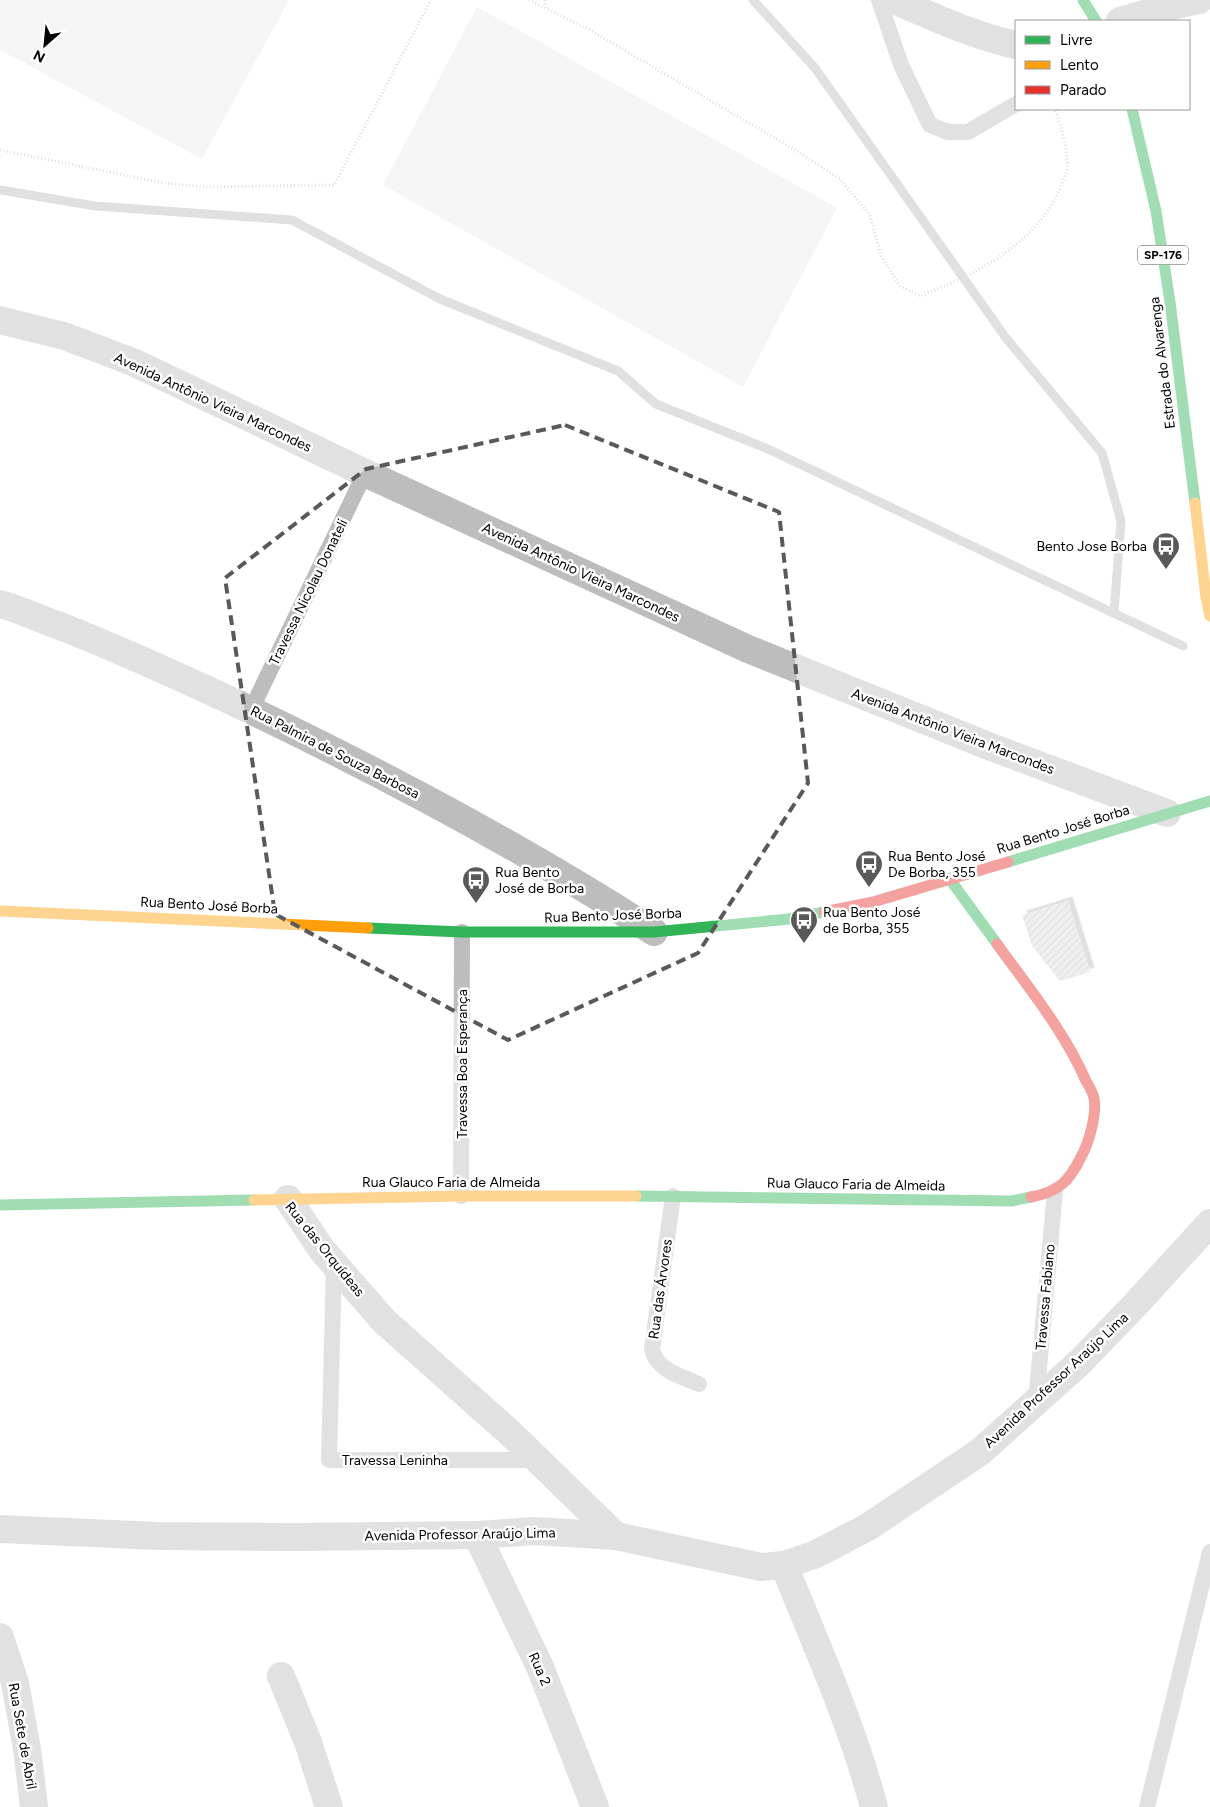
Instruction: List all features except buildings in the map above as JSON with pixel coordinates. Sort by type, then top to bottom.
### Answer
[{"type":"street","points":[[894,0],[954,26],[1000,42],[1015,45]]},
{"type":"street","points":[[1083,0],[1095,20]]},
{"type":"street","points":[[1123,20],[1199,0]]},
{"type":"street","name":"Estrada do Alvarenga","points":[[1132,110],[1150,180],[1159,229],[1210,616]]},
{"type":"street","name":"Avenida Antônio Vieira Marcondes","points":[[0,320],[64,336],[133,362],[364,473],[748,649],[991,747],[1167,813]]},
{"type":"street","name":"Rua Palmira de Souza Barbosa","points":[[0,604],[98,641],[162,668],[251,710],[426,798],[538,860],[654,932]]},
{"type":"street","name":"Rua Bento José Borba","points":[[0,911],[462,932],[654,932],[789,919],[873,902],[1210,801]]},
{"type":"street","points":[[949,878],[1045,1011],[1080,1066],[1094,1098],[1092,1128],[1084,1152],[1074,1172],[1055,1191]]},
{"type":"street","name":"Rua Glauco Faria de Almeida","points":[[288,1199],[461,1196],[673,1196],[1011,1201],[1055,1191]]},
{"type":"street","name":"Rua das Orquídeas","points":[[0,1205],[288,1199],[322,1250],[384,1321],[469,1395],[616,1536]]},
{"type":"street","name":"Avenida Professor Araújo Lima","points":[[0,1529],[158,1536],[477,1536],[534,1531],[616,1536],[761,1567],[784,1566],[814,1555],[876,1522],[980,1452],[1079,1363],[1210,1223]]},
{"type":"street","name":"Rua 2","points":[[477,1536],[540,1667],[595,1807]]},
{"type":"street","points":[[784,1566],[864,1766],[874,1807]]},
{"type":"street","name":"Rua Sete de Abril","points":[[0,1637],[15,1684],[27,1749],[34,1807]]},
{"type":"street","points":[[281,1676],[308,1742],[329,1807]]},
{"type":"lane","points":[[879,0],[902,65],[930,125],[948,132],[968,132],[1015,105]]},
{"type":"lane","name":"Travessa Nicolau Donateli","points":[[251,710],[364,473]]},
{"type":"lane","name":"Travessa Boa Esperança","points":[[461,1196],[462,932]]},
{"type":"lane","name":"Travessa Fabiano","points":[[1036,1402],[1055,1191]]},
{"type":"lane","name":"Rua das Árvores","points":[[673,1196],[652,1349],[654,1359],[663,1367],[700,1384]]},
{"type":"lane","name":"Travessa Leninha","points":[[334,1264],[329,1460],[538,1460]]},
{"type":"lane","points":[[1147,1807],[1210,1552]]},
{"type":"path","points":[[0,150],[164,183],[206,187],[334,185],[432,0]]},
{"type":"path","points":[[529,0],[596,34],[797,151],[840,179],[870,214],[881,256],[900,286],[920,296],[948,285],[1010,250],[1037,224],[1056,198],[1067,168],[1062,132],[1055,110]]},
{"type":"path","points":[[545,0],[546,8]]},
{"type":"highlighted area","points":[[565,425],[779,512],[808,783],[698,953],[508,1040],[275,914],[225,578],[366,469]]},
{"type":"shaded area","points":[[0,0],[289,0],[202,159],[0,50]]},
{"type":"shaded area","points":[[477,7],[837,208],[743,387],[383,185]]},
{"type":"waterway","points":[[753,0],[815,68],[1006,338],[1102,453],[1121,521],[1114,612]]},
{"type":"waterway","points":[[0,190],[95,206],[292,220],[440,299],[618,371],[656,404],[768,449],[1183,646]]},
{"type":"traffic: fast","points":[[1083,0],[1095,20]]},
{"type":"traffic: fast","points":[[1132,110],[1156,211],[1170,302],[1195,503]]},
{"type":"traffic: fast","points":[[1008,862],[1210,801]]},
{"type":"traffic: fast","points":[[949,878],[997,944]]},
{"type":"traffic: fast","points":[[368,928],[462,932],[654,932],[789,919],[824,912]]},
{"type":"traffic: fast","points":[[636,1196],[1011,1201],[1031,1197]]},
{"type":"traffic: fast","points":[[0,1205],[254,1200]]},
{"type":"traffic: slow","points":[[1195,503],[1210,616]]},
{"type":"traffic: slow","points":[[0,911],[368,928]]},
{"type":"traffic: slow","points":[[254,1200],[461,1196],[636,1196]]},
{"type":"traffic: jam","points":[[824,912],[873,902],[1008,862]]},
{"type":"traffic: jam","points":[[997,944],[1068,1045],[1092,1092],[1095,1105],[1089,1136],[1077,1166],[1062,1185],[1049,1192],[1031,1197]]},
{"type":"place","name":"Bento Jose Borba","points":[[1166,570]]},
{"type":"place","name":"Rua Bento José De Borba, 355","points":[[869,888]]},
{"type":"place","name":"Rua Bento José de Borba","points":[[476,904]]},
{"type":"place","name":"Rua Bento José de Borba, 355","points":[[804,944]]}]
